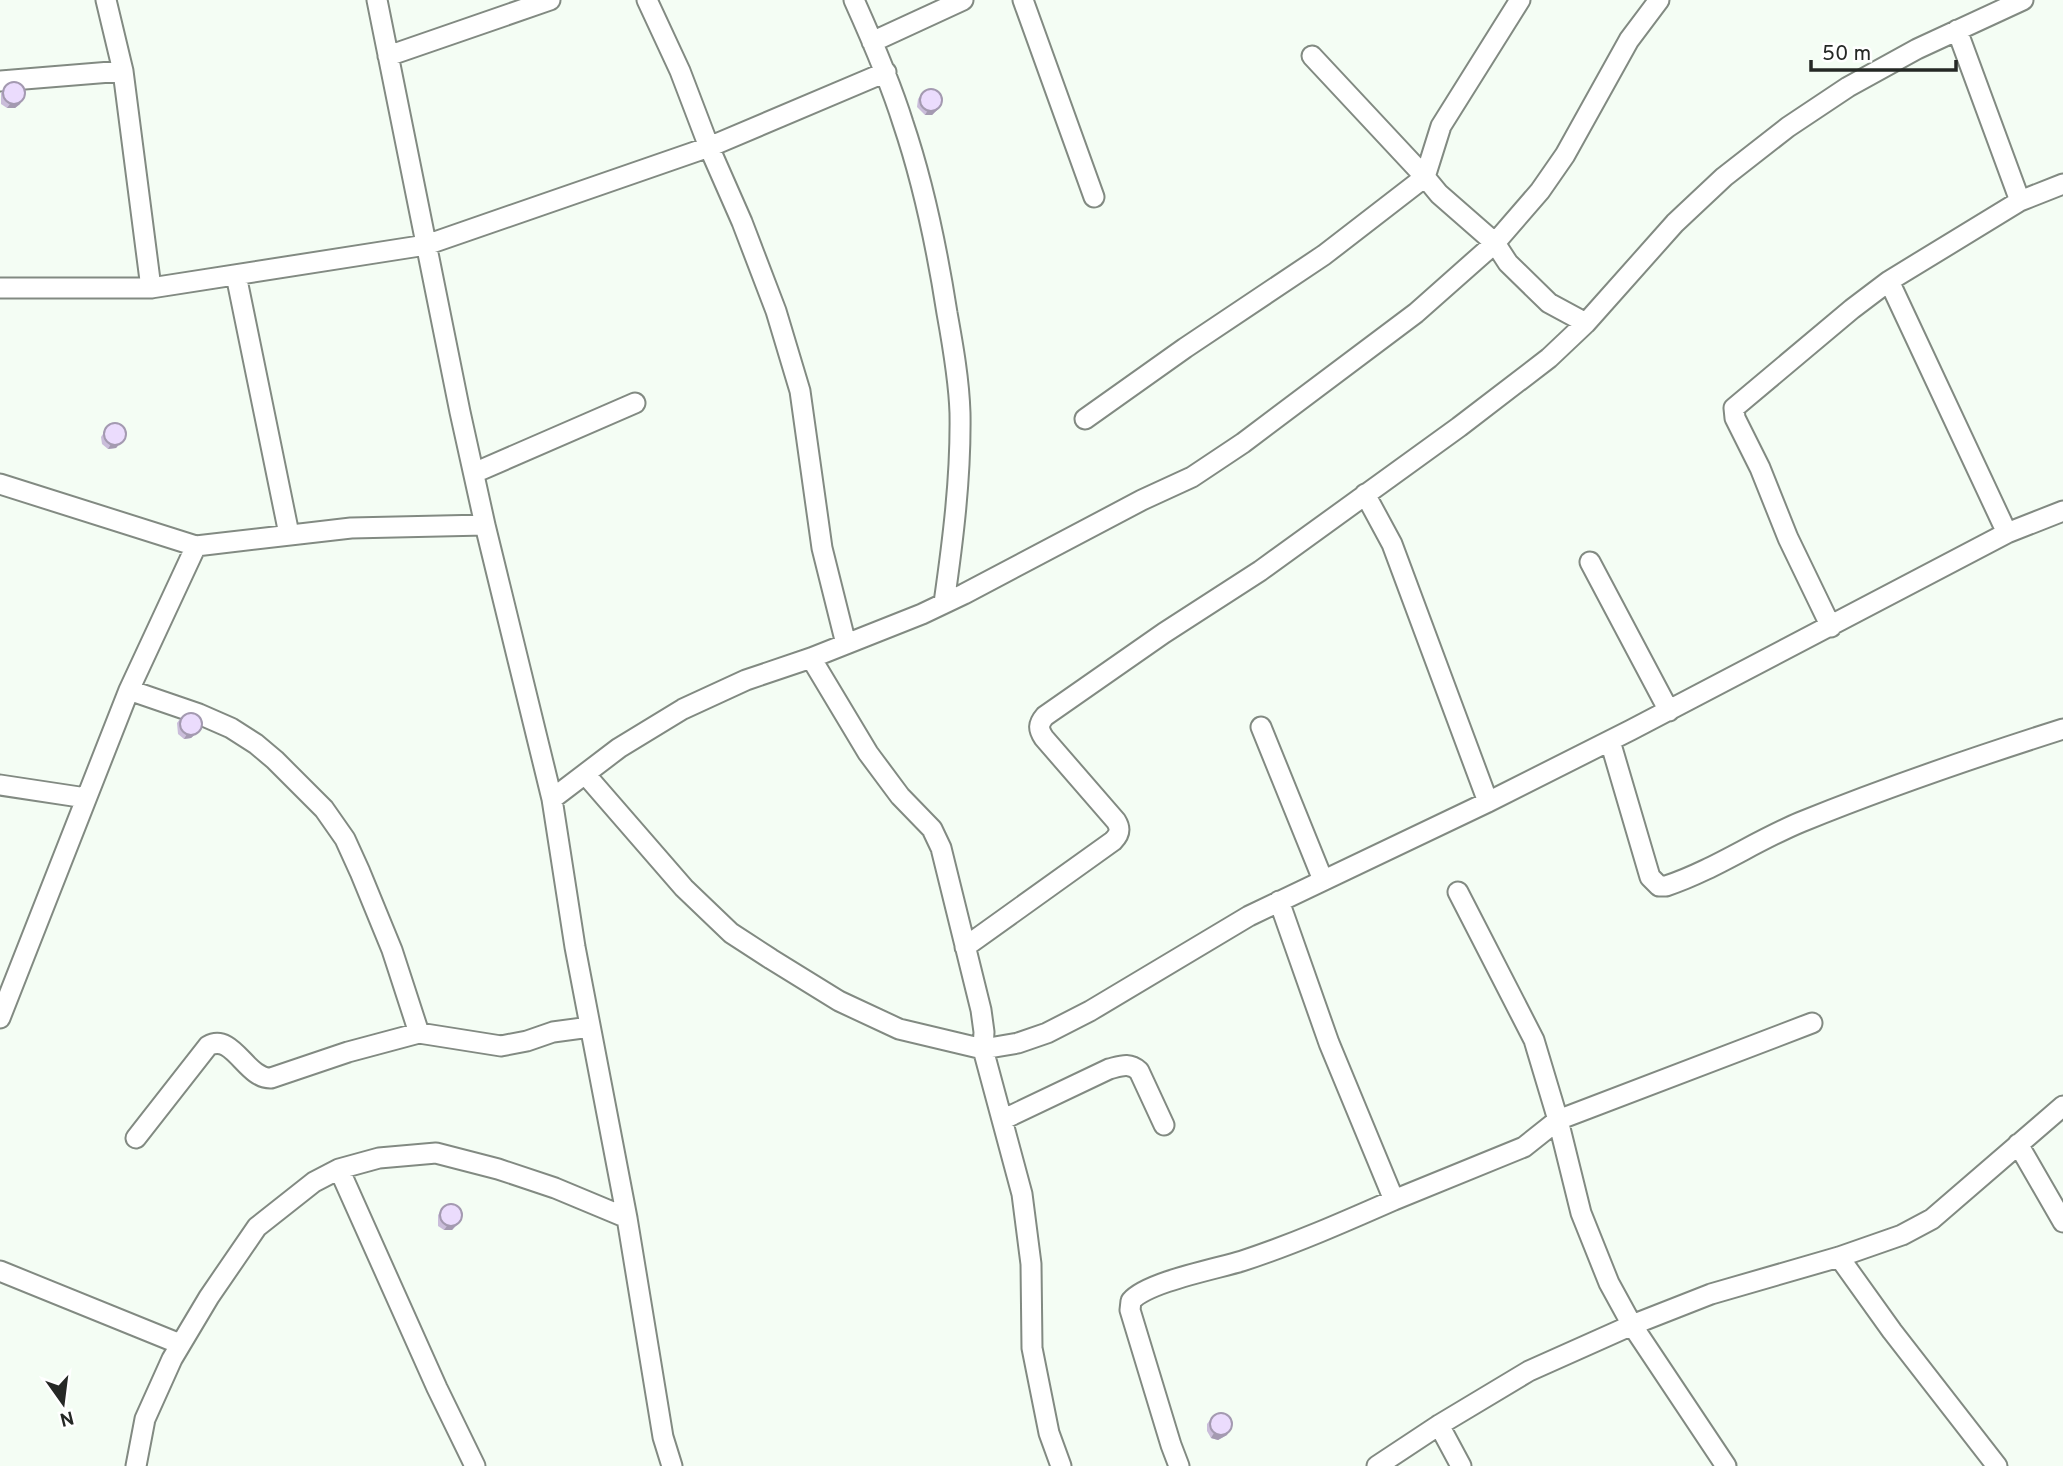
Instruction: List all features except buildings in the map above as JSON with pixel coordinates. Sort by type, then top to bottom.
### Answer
[{"type":"street","points":[[106,0],[123,71],[151,288]]},
{"type":"street","points":[[377,0],[485,525],[552,799],[575,947],[626,1218],[663,1437],[671,1466]]},
{"type":"street","points":[[388,56],[550,0]]},
{"type":"street","points":[[648,0],[680,71],[776,311],[800,391],[822,548],[846,644]]},
{"type":"street","points":[[854,0],[886,72],[904,123],[937,249],[953,348],[960,410],[959,466],[944,603]]},
{"type":"street","points":[[872,42],[963,0]]},
{"type":"street","points":[[1023,0],[1094,197]]},
{"type":"street","points":[[1085,419],[1324,255],[1425,177],[1441,126],[1520,0]]},
{"type":"street","points":[[552,799],[619,748],[683,709],[746,680],[811,658],[944,603],[1142,500],[1192,477],[1243,443],[1405,321],[1495,243],[1540,191],[1565,155],[1629,40],[1659,0]]},
{"type":"street","points":[[965,947],[1113,841],[1119,833],[1116,821],[1044,738],[1039,727],[1045,716],[1164,633],[1260,571],[1459,427],[1549,358],[1586,323],[1675,223],[1724,177],[1788,127],[1848,87],[1917,49],[2023,0]]},
{"type":"street","points":[[1957,30],[2020,201]]},
{"type":"street","points":[[1312,56],[1439,194],[1495,243],[1508,263],[1549,303],[1586,323]]},
{"type":"street","points":[[0,81],[123,71]]},
{"type":"street","points":[[0,288],[151,288],[426,244],[709,147],[886,72]]},
{"type":"street","points":[[1831,627],[1788,538],[1760,468],[1735,418],[1734,408],[1889,281],[2020,201],[2063,184]]},
{"type":"street","points":[[236,275],[289,534]]},
{"type":"street","points":[[1889,281],[2007,533]]},
{"type":"street","points":[[474,473],[635,403]]},
{"type":"street","points":[[0,484],[196,546],[351,528],[485,525]]},
{"type":"street","points":[[1365,494],[1392,544],[1488,802]]},
{"type":"street","points":[[585,774],[684,888],[731,933],[839,1001],[899,1029],[983,1049],[1018,1043],[1047,1033],[1126,990],[1249,916],[1488,802],[1669,711],[2007,533],[2063,510]]},
{"type":"street","points":[[0,1018],[129,690],[196,546]]},
{"type":"street","points":[[1590,562],[1669,711]]},
{"type":"street","points":[[811,658],[868,753],[900,796],[932,829],[941,848],[981,1010],[983,1049],[1021,1194],[1031,1264],[1032,1348],[1049,1433],[1061,1466]]},
{"type":"street","points":[[129,690],[231,728],[275,760],[324,809],[345,839],[360,872],[391,950],[419,1033]]},
{"type":"street","points":[[1261,727],[1323,880]]},
{"type":"street","points":[[1610,741],[1650,877],[1659,886],[1667,886],[1729,859],[1798,823],[1870,795],[2063,729]]},
{"type":"street","points":[[0,785],[86,798]]},
{"type":"street","points":[[1458,892],[1534,1040],[1558,1120],[1581,1213],[1609,1283],[1632,1325],[1726,1466]]},
{"type":"street","points":[[1279,901],[1329,1044],[1394,1200]]},
{"type":"street","points":[[1179,1466],[1130,1310],[1131,1301],[1135,1297],[1149,1288],[1256,1256],[1322,1231],[1524,1147],[1558,1120],[1812,1023]]},
{"type":"street","points":[[136,1138],[213,1043],[223,1043],[260,1077],[271,1078],[348,1052],[419,1033],[501,1046],[554,1032],[590,1027]]},
{"type":"street","points":[[1002,1120],[1109,1069],[1128,1065],[1139,1071],[1164,1125]]},
{"type":"street","points":[[1377,1466],[1529,1371],[1632,1325],[1711,1294],[1839,1257],[1902,1235],[1932,1219],[1968,1191],[2063,1106]]},
{"type":"street","points":[[2018,1144],[2063,1222]]},
{"type":"street","points":[[136,1466],[145,1419],[172,1359],[209,1297],[257,1227],[314,1182],[339,1169],[379,1158],[436,1153],[498,1169],[555,1188],[626,1218]]},
{"type":"street","points":[[339,1169],[475,1466]]},
{"type":"street","points":[[1839,1257],[1892,1331],[1997,1466]]},
{"type":"street","points":[[0,1271],[180,1344]]},
{"type":"street","points":[[1439,1425],[1461,1466]]}]
